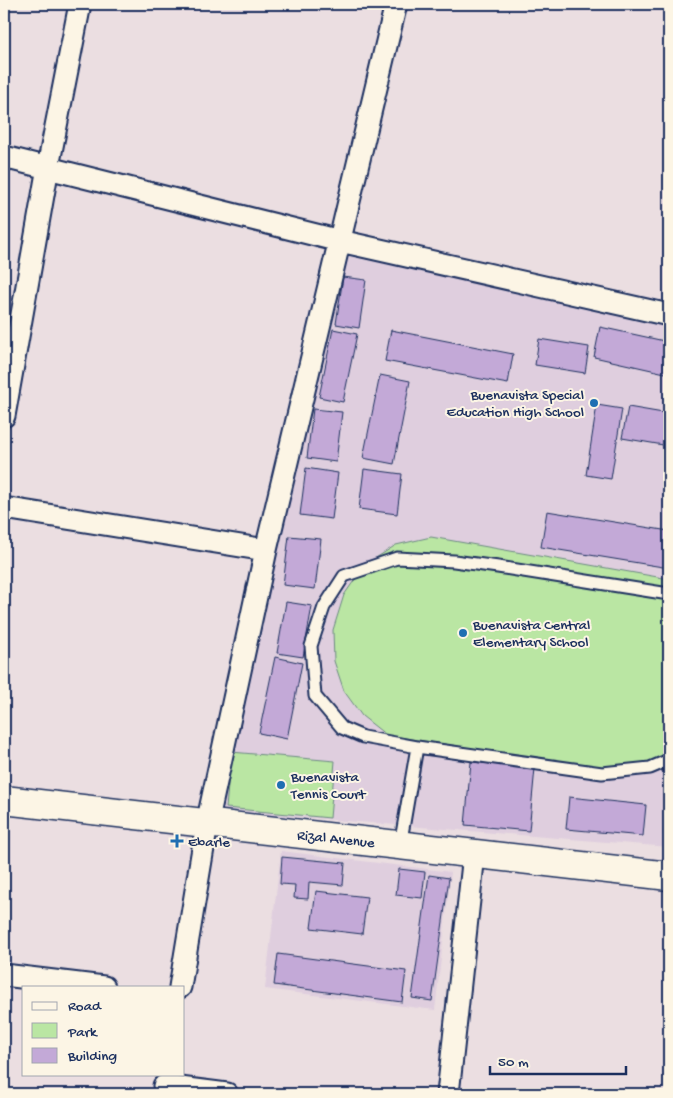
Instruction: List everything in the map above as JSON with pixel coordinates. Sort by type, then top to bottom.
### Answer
[{"type":"street","points":[[4,416],[48,167],[80,4]]},
{"type":"street","points":[[180,986],[207,824],[266,550],[396,4]]},
{"type":"street","points":[[4,157],[340,241],[669,315]]},
{"type":"street","points":[[4,508],[266,550]]},
{"type":"street","name":"Rizal Avenue","points":[[4,800],[669,876]]},
{"type":"street","points":[[448,1094],[474,854]]},
{"type":"street","points":[[4,975],[96,986]]},
{"type":"street","points":[[164,1085],[227,1094]]},
{"type":"lane","points":[[669,594],[454,561],[397,558],[344,576],[324,607],[311,646],[315,696],[342,728],[363,737],[417,747],[602,773],[650,768],[669,760]]},
{"type":"lane","points":[[400,846],[417,747]]},
{"type":"shaded area","name":"Buenavista Central Elementary School","points":[[348,256],[669,324],[669,847],[222,811],[228,755]]},
{"type":"shaded area","points":[[281,851],[451,872],[435,1010],[265,989]]},
{"type":"green space","points":[[431,537],[669,579],[669,764],[634,774],[386,735],[362,716],[344,691],[334,661],[333,630],[344,595],[365,565],[396,545]]},
{"type":"green space","name":"Buenavista Tennis Court","points":[[231,752],[335,761],[330,818],[226,808]]},
{"type":"building","points":[[343,277],[366,280],[359,328],[336,324]]},
{"type":"building","points":[[600,327],[669,342],[669,355],[665,373],[594,357]]},
{"type":"building","points":[[333,329],[357,334],[343,402],[319,397]]},
{"type":"building","points":[[391,330],[513,354],[508,384],[385,361]]},
{"type":"building","points":[[539,339],[589,347],[585,373],[535,365]]},
{"type":"building","points":[[380,375],[410,381],[394,464],[363,458]]},
{"type":"building","points":[[597,405],[622,409],[611,479],[586,475]]},
{"type":"building","points":[[628,407],[669,414],[669,446],[622,438]]},
{"type":"building","points":[[313,409],[342,412],[336,462],[307,458]]},
{"type":"building","points":[[306,468],[338,473],[332,519],[300,515]]},
{"type":"building","points":[[364,469],[402,474],[397,514],[359,509]]},
{"type":"building","points":[[547,511],[669,531],[669,568],[541,547]]},
{"type":"building","points":[[289,536],[321,539],[315,589],[283,585]]},
{"type":"building","points":[[286,602],[312,606],[303,657],[277,653]]},
{"type":"building","points":[[275,657],[302,663],[287,739],[259,733]]},
{"type":"building","points":[[471,762],[535,768],[529,831],[465,825]]},
{"type":"building","points":[[569,797],[646,805],[643,836],[566,829]]},
{"type":"building","points":[[666,805],[669,805],[669,836],[664,835]]},
{"type":"building","points":[[282,857],[345,863],[343,885],[309,882],[308,899],[294,898],[295,885],[280,884]]},
{"type":"building","points":[[399,869],[425,872],[422,898],[396,895]]},
{"type":"building","points":[[429,875],[449,878],[432,1001],[412,998]]},
{"type":"building","points":[[316,891],[367,897],[362,934],[311,928]]},
{"type":"building","points":[[278,954],[406,971],[402,1002],[274,985]]},
{"type":"place","name":"Buenavista Special Education High School","points":[[594,403]]},
{"type":"place","name":"Buenavista Central Elementary School","points":[[463,633]]},
{"type":"place","name":"Buenavista Tennis Court","points":[[281,785]]},
{"type":"place","name":"Ebarle","points":[[177,841]]}]
